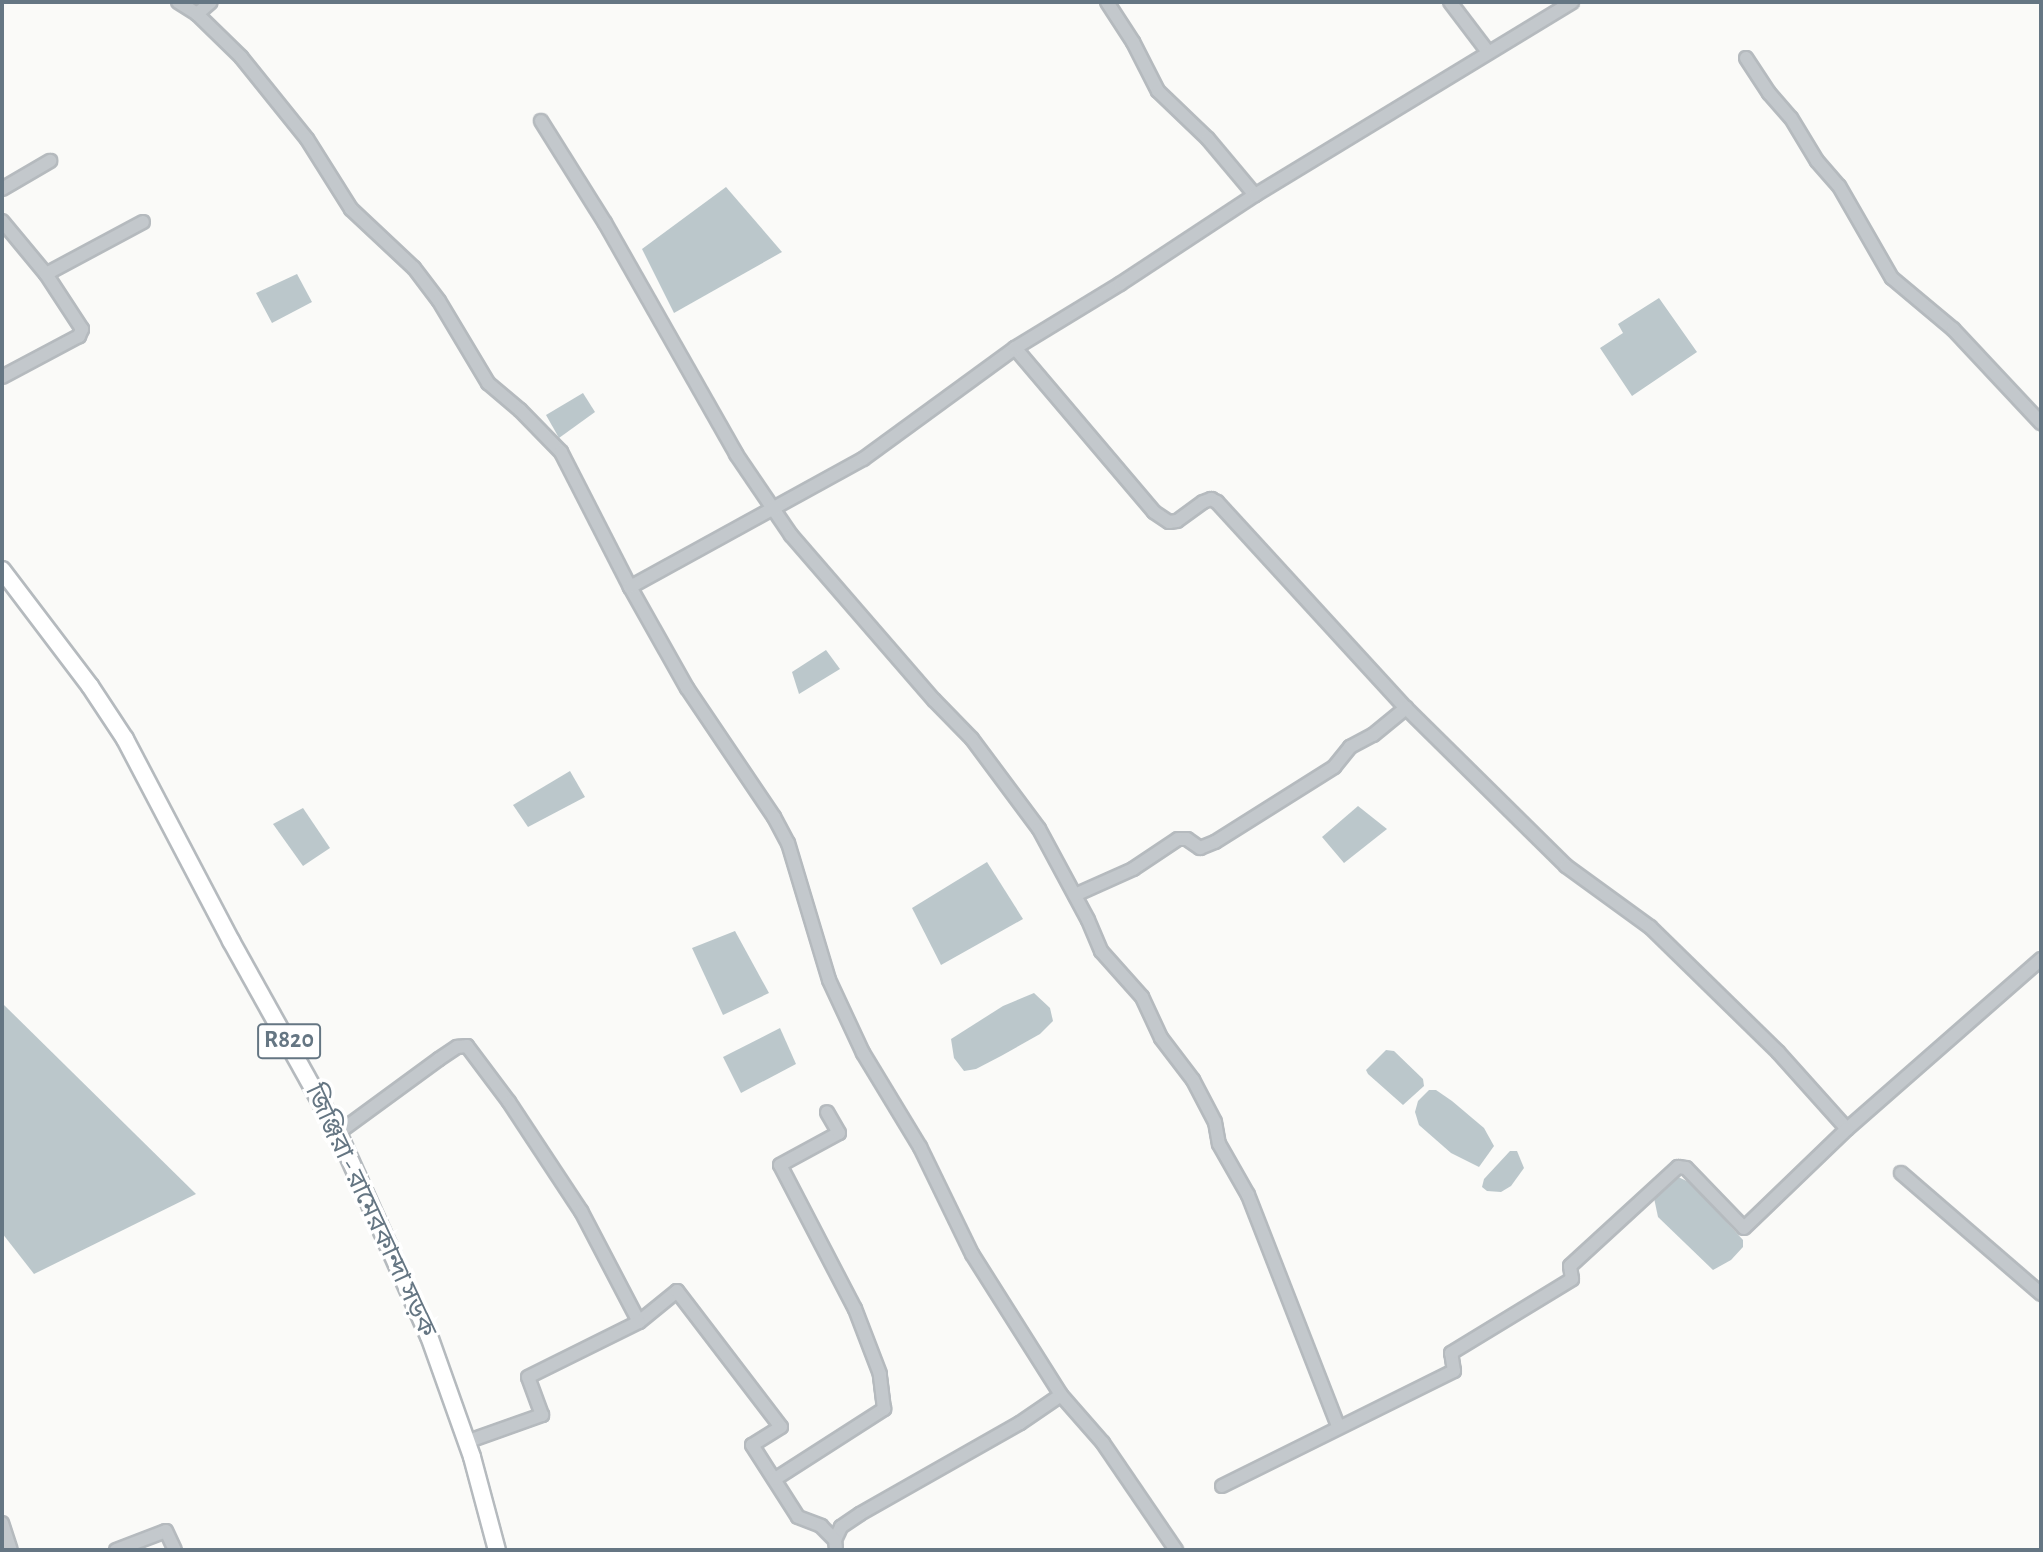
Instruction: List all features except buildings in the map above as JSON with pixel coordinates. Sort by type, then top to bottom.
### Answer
[{"type":"main road","name":"জিঞ্জিরা - রামেরকান্দা সড়ক","points":[[2,570],[90,686],[125,738],[230,941],[338,1133],[429,1336],[466,1442],[497,1550]]},
{"type":"street","points":[[178,2],[197,14],[241,57],[307,139],[351,209],[379,233],[439,301],[488,383],[520,410],[561,452],[630,587],[687,688],[779,825],[792,855],[829,980],[863,1053],[920,1147],[972,1254],[1061,1395],[1103,1443],[1176,1550]]},
{"type":"street","points":[[197,14],[211,2]]},
{"type":"street","points":[[1107,2],[1133,42],[1158,91],[1208,139],[1255,195]]},
{"type":"street","points":[[1450,2],[1488,52]]},
{"type":"street","points":[[630,587],[863,459],[1015,348],[1120,284],[1255,195],[1572,2]]},
{"type":"street","points":[[1746,58],[1769,93],[1791,118],[1817,161],[1839,186],[1892,278],[1953,329],[2041,423]]},
{"type":"street","points":[[541,121],[605,223],[736,454],[791,535],[934,700],[972,739],[1039,829],[1075,895],[1101,951],[1142,997],[1161,1038],[1193,1080],[1215,1122],[1219,1144],[1248,1195],[1338,1426]]},
{"type":"street","points":[[2,189],[50,161]]},
{"type":"street","points":[[2,221],[46,274],[82,329],[81,333],[2,377]]},
{"type":"street","points":[[46,274],[143,222]]},
{"type":"street","points":[[1015,348],[1154,512],[1169,522],[1177,521],[1203,502],[1211,499],[1217,502],[1406,708],[1566,866],[1650,927],[1778,1052],[1847,1129]]},
{"type":"street","points":[[1075,895],[1133,869],[1178,839],[1187,839],[1200,848],[1215,842],[1334,767],[1350,747],[1373,735],[1406,708]]},
{"type":"street","points":[[1222,1486],[1338,1426],[1454,1371],[1451,1353],[1572,1279],[1570,1266],[1678,1167],[1686,1168],[1744,1228],[1847,1129],[2041,960]]},
{"type":"street","points":[[338,1133],[439,1059],[457,1047],[467,1046],[509,1101],[581,1211],[639,1322]]},
{"type":"street","points":[[775,1479],[884,1409],[880,1374],[855,1309],[780,1165],[839,1133],[827,1112]]},
{"type":"street","points":[[1901,1173],[2041,1294]]},
{"type":"street","points":[[466,1442],[542,1415],[528,1377],[639,1322],[677,1291],[781,1427],[752,1445],[798,1517],[821,1527],[836,1545]]},
{"type":"street","points":[[836,1545],[841,1527],[860,1514],[1020,1423],[1061,1395]]},
{"type":"street","points":[[2,1523],[11,1550]]},
{"type":"street","points":[[116,1550],[166,1531],[175,1550]]},
{"type":"shaded area","points":[[726,187],[782,252],[674,313],[642,249]]},
{"type":"shaded area","points":[[297,274],[312,302],[272,323],[256,293]]},
{"type":"shaded area","points":[[1659,298],[1697,352],[1632,396],[1600,348],[1623,333],[1618,324]]},
{"type":"shaded area","points":[[583,393],[595,412],[559,438],[546,415]]},
{"type":"shaded area","points":[[826,650],[840,669],[799,694],[792,672]]},
{"type":"shaded area","points":[[570,771],[585,797],[528,827],[513,805]]},
{"type":"shaded area","points":[[1358,806],[1387,829],[1344,863],[1322,837]]},
{"type":"shaded area","points":[[303,808],[330,848],[303,866],[273,824]]},
{"type":"shaded area","points":[[987,862],[1023,919],[941,965],[912,908]]},
{"type":"shaded area","points":[[735,931],[769,993],[723,1015],[692,948]]},
{"type":"shaded area","points":[[1034,993],[1050,1008],[1053,1021],[1040,1034],[1001,1056],[976,1069],[964,1071],[954,1058],[951,1039],[1003,1006]]},
{"type":"shaded area","points":[[2,1003],[196,1194],[34,1274],[2,1233]]},
{"type":"shaded area","points":[[780,1028],[796,1064],[741,1093],[723,1057]]},
{"type":"shaded area","points":[[1386,1050],[1394,1051],[1423,1079],[1424,1086],[1403,1105],[1366,1070]]},
{"type":"shaded area","points":[[1429,1090],[1436,1090],[1452,1101],[1484,1128],[1494,1146],[1479,1167],[1451,1153],[1419,1125],[1415,1112],[1418,1101]]},
{"type":"shaded area","points":[[1510,1151],[1517,1151],[1524,1168],[1511,1186],[1501,1192],[1487,1191],[1482,1187],[1484,1179]]},
{"type":"shaded area","points":[[1676,1176],[1691,1183],[1743,1240],[1743,1247],[1731,1260],[1713,1270],[1658,1217],[1654,1198]]}]
